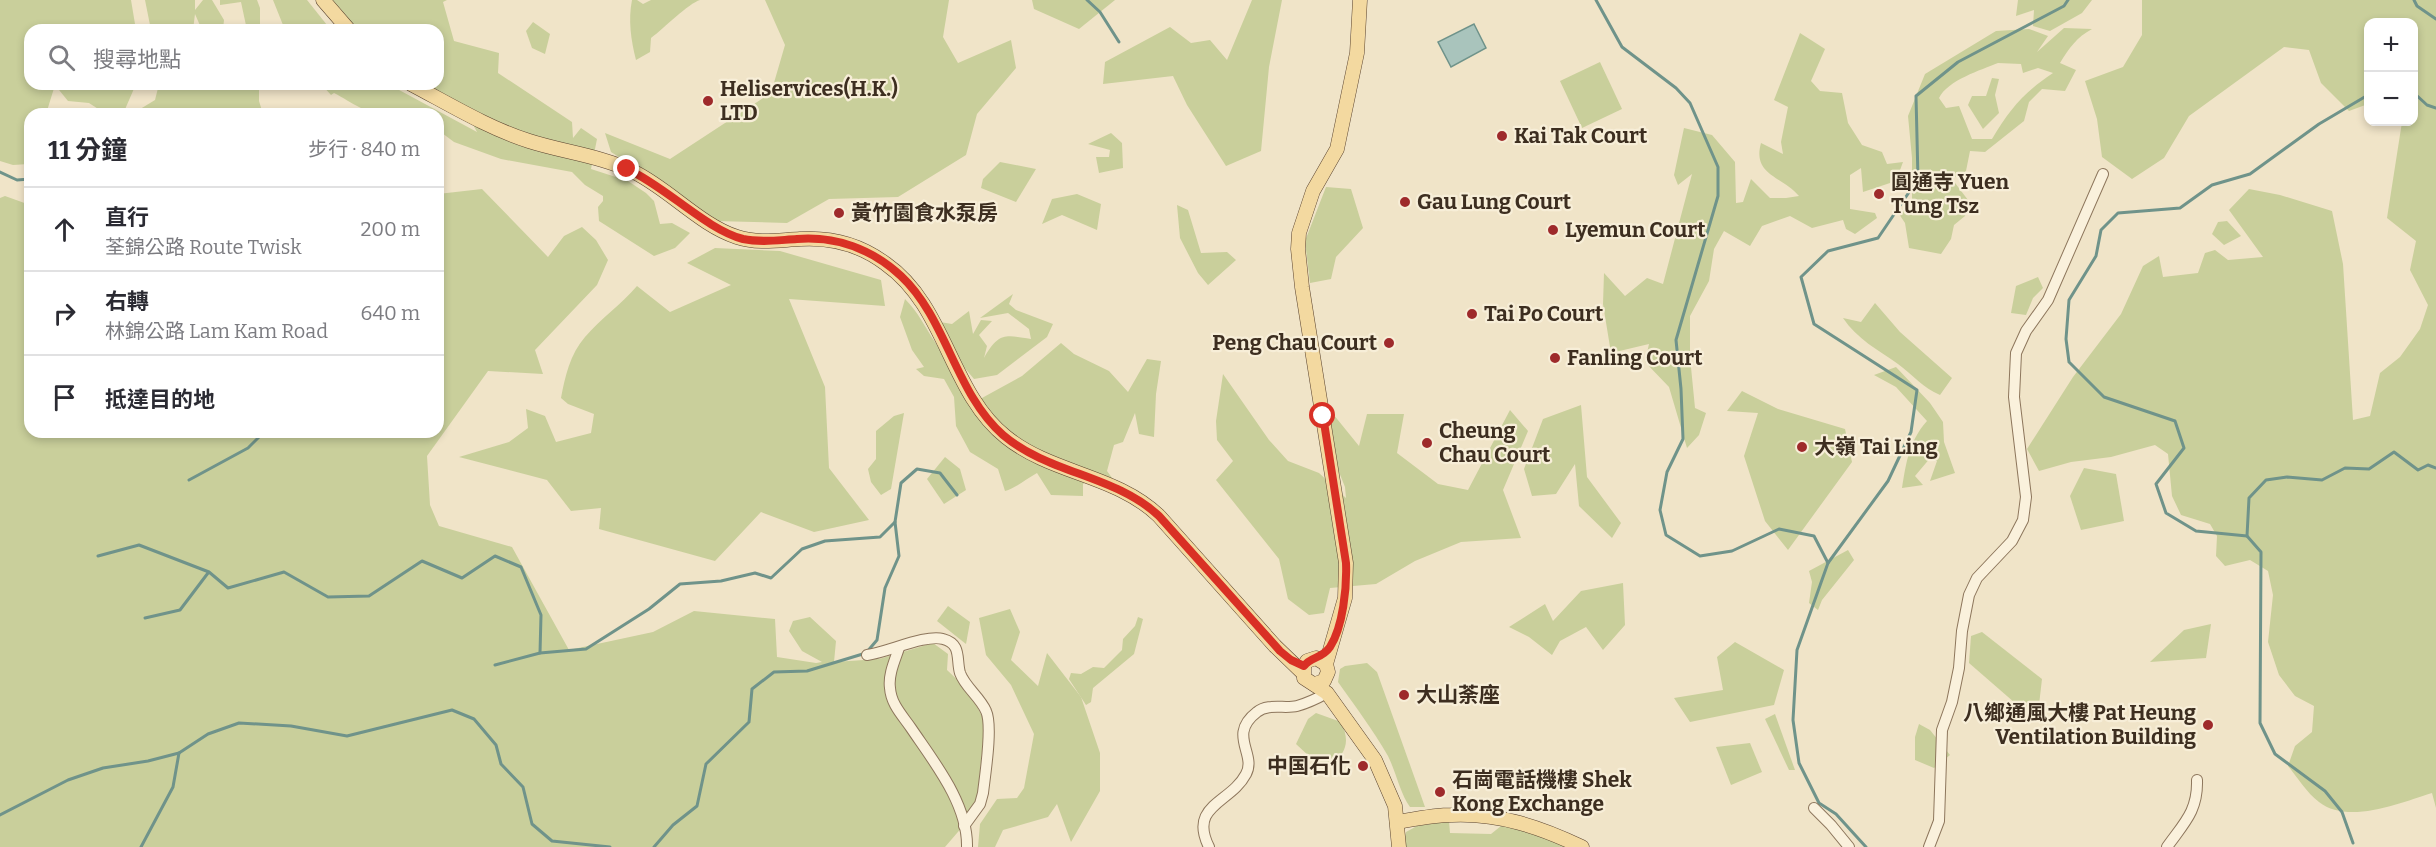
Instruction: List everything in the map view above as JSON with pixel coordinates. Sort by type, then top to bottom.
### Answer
[{"type":"main road","points":[[322,0],[344,24]]},
{"type":"main road","points":[[1322,661],[1330,647],[1345,598],[1346,563],[1298,242],[1306,208],[1313,191],[1320,183],[1337,149],[1357,53],[1360,0]]},
{"type":"main road","points":[[423,90],[511,135],[634,172],[734,236],[759,241],[813,239],[837,241],[858,248],[884,262],[907,282],[921,300],[976,401],[1003,434],[1036,457],[1120,490],[1142,502],[1159,516],[1253,623],[1299,666],[1306,680],[1322,686],[1375,760],[1390,793],[1397,822],[1399,847]]},
{"type":"main road","points":[[1299,666],[1310,660],[1322,661]]},
{"type":"main road","points":[[1322,661],[1328,672],[1322,686]]},
{"type":"main road","points":[[1397,822],[1449,815],[1488,816],[1542,829],[1581,847]]},
{"type":"street","points":[[1929,847],[1939,821],[1942,730],[1952,702],[1959,668],[1962,631],[1969,595],[1977,578],[2012,541],[2023,520],[2026,497],[2014,397],[2016,353],[2026,331],[2048,300],[2103,174]]},
{"type":"street","points":[[867,655],[899,648],[926,638],[945,639],[955,646],[963,679],[980,701],[990,721],[983,793],[980,804],[964,826]]},
{"type":"street","points":[[899,648],[889,685],[892,701],[937,768],[962,815],[967,847]]},
{"type":"street","points":[[1209,847],[1202,827],[1204,819],[1217,802],[1238,785],[1247,773],[1249,762],[1243,736],[1250,720],[1256,712],[1266,708],[1298,706],[1322,686]]},
{"type":"street","points":[[2167,847],[2194,808],[2196,780]]},
{"type":"street","points":[[1814,808],[1849,847]]},
{"type":"green space","points":[[0,0],[131,0],[135,24],[24,24],[24,90],[53,90],[48,108],[24,108],[24,164],[13,165],[0,161]]},
{"type":"green space","points":[[145,0],[195,0],[195,10],[203,0],[212,0],[224,20],[224,24],[199,24],[195,14],[194,24],[150,24]]},
{"type":"green space","points":[[220,0],[257,0],[260,8],[260,24],[246,24],[241,2],[220,5]]},
{"type":"green space","points":[[273,0],[307,0],[326,24],[283,24]]},
{"type":"green space","points":[[325,0],[447,0],[443,2],[454,41],[499,53],[498,73],[572,122],[573,138],[581,128],[597,139],[591,169],[628,181],[654,201],[660,224],[672,223],[690,233],[675,248],[654,256],[599,221],[598,207],[603,201],[603,196],[585,185],[572,172],[501,159],[454,142],[444,134],[444,114],[477,132],[470,119],[419,90],[444,90],[444,24],[347,24]]},
{"type":"green space","points":[[632,0],[643,4],[651,0],[700,0],[651,38],[650,52],[636,60],[630,15]]},
{"type":"green space","points":[[765,0],[949,0],[943,37],[958,63],[1011,40],[1016,68],[977,114],[966,155],[898,197],[829,199],[787,223],[714,221],[668,188],[611,152],[605,133],[670,159],[771,93],[785,45]]},
{"type":"green space","points":[[1032,0],[1115,0],[1079,29],[1034,9]]},
{"type":"green space","points":[[1252,0],[1282,0],[1269,67],[1261,151],[1226,166],[1187,105],[1173,76],[1103,84],[1105,62],[1170,27],[1191,43],[1210,40],[1227,60]]},
{"type":"green space","points":[[2018,0],[2092,0],[2082,13],[2050,31],[2033,26],[2034,10],[2016,16]]},
{"type":"green space","points":[[2142,0],[2436,0],[2436,808],[2432,793],[2374,810],[2344,812],[2331,809],[2310,794],[2288,766],[2295,746],[2312,732],[2314,706],[2295,696],[2279,675],[2268,642],[2273,595],[2268,571],[2250,560],[2225,566],[2216,556],[2217,536],[2210,524],[2181,515],[2172,496],[2168,454],[2155,445],[2111,457],[2071,462],[2039,471],[2027,449],[2073,377],[2121,314],[2143,266],[2159,256],[2163,277],[2198,273],[2205,253],[2215,250],[2228,260],[2263,257],[2229,210],[2249,189],[2280,195],[2332,211],[2343,264],[2353,420],[2370,416],[2380,373],[2400,357],[2420,329],[2428,305],[2410,270],[2416,241],[2387,218],[2401,126],[2418,126],[2418,18],[2364,18],[2364,105],[2349,111],[2321,83],[2309,50],[2284,47],[2189,116],[2164,158],[2132,179],[2102,157],[2097,119],[2085,81],[2123,67],[2142,35]]},
{"type":"green space","points":[[533,22],[550,34],[545,54],[532,48],[526,31]]},
{"type":"green space","points":[[2064,28],[2092,29],[2074,43],[2060,63],[2076,70],[2065,91],[2042,89],[2029,102],[2024,121],[1985,152],[1970,151],[1966,171],[1952,179],[1968,200],[1965,216],[1954,225],[1951,239],[1941,254],[1909,248],[1905,223],[1899,214],[1912,204],[1912,158],[1908,116],[1925,74],[1996,31],[2029,29],[2048,36],[2037,52]],"holes":[[[1998,63],[2021,64],[2023,73],[2038,68],[2053,73],[2018,102],[1992,139],[1972,139],[1959,106],[1946,108],[1939,98],[1950,86],[1974,72]]]},
{"type":"green space","points":[[1800,33],[1825,49],[1811,81],[1820,91],[1842,93],[1848,123],[1862,145],[1882,152],[1887,164],[1903,162],[1896,181],[1863,192],[1861,168],[1850,175],[1850,209],[1875,213],[1877,218],[1855,234],[1846,229],[1843,220],[1812,228],[1790,216],[1762,226],[1750,246],[1724,231],[1714,249],[1709,281],[1690,316],[1690,357],[1695,408],[1706,413],[1699,435],[1687,448],[1669,387],[1645,362],[1649,344],[1611,353],[1603,304],[1604,273],[1625,296],[1647,278],[1663,284],[1692,174],[1678,185],[1674,175],[1684,128],[1712,135],[1735,162],[1736,203],[1743,202],[1751,179],[1770,198],[1799,196],[1765,169],[1759,154],[1761,143],[1783,154],[1781,142],[1788,107],[1774,100]]},
{"type":"green space","points":[[1600,62],[1622,109],[1582,128],[1560,81]]},
{"type":"green space","points":[[1992,78],[1999,79],[1995,95],[1999,113],[1983,129],[1968,105],[1972,96],[1986,96]]},
{"type":"green space","points":[[59,90],[133,90],[126,108],[97,108],[89,103],[68,101]]},
{"type":"green space","points":[[158,90],[259,90],[261,108],[142,108],[155,100]]},
{"type":"green space","points":[[326,90],[399,90],[432,108],[361,108],[334,93],[331,95]]},
{"type":"green space","points":[[1111,133],[1122,143],[1123,168],[1099,173],[1096,157],[1109,157],[1110,150],[1088,144]]},
{"type":"green space","points":[[1000,162],[1036,169],[1016,202],[981,188],[983,179]]},
{"type":"green space","points":[[1326,187],[1351,189],[1363,228],[1336,257],[1331,279],[1310,283],[1305,241]]},
{"type":"green space","points":[[482,189],[548,257],[564,236],[582,227],[596,240],[608,260],[597,285],[535,350],[543,374],[488,371],[444,432],[444,193]]},
{"type":"green space","points":[[1077,194],[1101,204],[1097,230],[1062,215],[1042,224],[1052,199]]},
{"type":"green space","points":[[5,196],[24,203],[24,438],[440,438],[427,456],[430,505],[439,526],[512,547],[569,650],[653,632],[694,611],[775,619],[777,657],[816,663],[822,662],[802,651],[789,631],[793,621],[810,617],[836,641],[834,662],[879,659],[933,643],[948,654],[947,670],[969,691],[985,722],[976,811],[945,847],[0,847],[0,198]]},
{"type":"green space","points":[[1177,205],[1188,210],[1201,253],[1227,252],[1236,260],[1208,285],[1198,273],[1180,238]]},
{"type":"green space","points":[[2227,221],[2241,236],[2224,245],[2212,234],[2218,222]]},
{"type":"green space","points":[[715,248],[780,251],[881,280],[885,306],[789,299],[825,387],[829,468],[869,520],[814,532],[761,512],[715,561],[599,529],[601,508],[571,511],[547,480],[459,457],[509,442],[528,428],[526,409],[545,416],[556,442],[591,433],[594,414],[568,404],[561,398],[575,351],[591,330],[637,286],[670,312],[731,285],[687,263]]},
{"type":"green space","points":[[2038,277],[2043,288],[2033,298],[2026,315],[2011,313],[2016,286]]},
{"type":"green space","points":[[1013,294],[1009,304],[1016,310],[1053,324],[1047,337],[997,375],[974,379],[945,349],[940,322],[952,324],[969,311],[973,334],[981,320],[992,321],[979,335],[987,346],[984,358],[994,344],[1003,337],[1031,339],[1029,329],[1008,313],[980,318]]},
{"type":"green space","points":[[905,299],[914,309],[959,380],[971,404],[1022,376],[1061,343],[1074,354],[1109,371],[1128,392],[1147,359],[1161,361],[1156,394],[1154,437],[1139,434],[1135,413],[1123,442],[1114,445],[1107,471],[1115,482],[1095,476],[1083,484],[1083,496],[1051,495],[1037,473],[1005,491],[998,469],[970,452],[956,426],[954,397],[944,379],[924,376],[916,369],[924,367],[912,350],[900,317]]},
{"type":"green space","points":[[1875,303],[1900,332],[1952,378],[1940,395],[1928,389],[1898,364],[1868,344],[1843,318],[1861,322]]},
{"type":"green space","points":[[1896,367],[1930,403],[1943,422],[1944,442],[1955,473],[1930,481],[1937,461],[1931,457],[1915,476],[1923,485],[1902,488],[1912,444],[1927,421],[1896,387],[1874,375]]},
{"type":"green space","points":[[1223,374],[1269,440],[1288,461],[1319,473],[1346,498],[1345,487],[1335,462],[1329,409],[1359,446],[1367,414],[1404,414],[1397,453],[1438,484],[1468,490],[1510,410],[1528,431],[1503,490],[1521,538],[1461,542],[1415,561],[1376,584],[1330,588],[1324,613],[1309,615],[1288,599],[1279,559],[1216,480],[1233,461],[1217,440],[1216,421]]},
{"type":"green space","points":[[1742,391],[1778,409],[1845,429],[1852,462],[1788,550],[1765,521],[1744,456],[1758,413],[1727,411]]},
{"type":"green space","points":[[1581,405],[1587,477],[1621,523],[1612,538],[1579,506],[1575,464],[1556,494],[1532,496],[1524,469],[1543,419]]},
{"type":"green space","points":[[904,413],[891,489],[881,495],[871,482],[868,469],[876,459],[876,431],[894,416]]},
{"type":"green space","points":[[945,457],[960,469],[966,490],[944,504],[927,479]]},
{"type":"green space","points":[[2084,468],[2116,474],[2124,521],[2081,530],[2070,496]]},
{"type":"green space","points":[[1848,550],[1854,560],[1822,600],[1818,610],[1809,603],[1812,582],[1809,571]]},
{"type":"green space","points":[[1623,583],[1625,625],[1603,650],[1586,627],[1560,641],[1552,655],[1529,637],[1509,627],[1545,604],[1553,621],[1581,591]]},
{"type":"green space","points":[[948,606],[970,622],[966,644],[937,621]]},
{"type":"green space","points":[[1010,609],[1020,632],[1011,660],[1038,686],[1047,653],[1081,697],[1100,753],[1100,791],[1071,842],[1057,804],[1048,817],[1003,830],[995,847],[978,847],[980,824],[997,799],[1017,798],[1024,788],[1034,734],[1011,685],[986,655],[979,618]]},
{"type":"green space","points":[[1138,617],[1143,619],[1134,654],[1093,688],[1091,702],[1086,705],[1069,679],[1071,673],[1081,674],[1093,667],[1104,668],[1122,650],[1123,639],[1135,626]]},
{"type":"green space","points":[[2211,624],[2206,658],[2150,662],[2184,630]]},
{"type":"green space","points":[[1982,632],[2042,679],[2037,722],[1969,663],[1971,636]]},
{"type":"green space","points":[[1735,642],[1784,670],[1774,705],[1690,722],[1674,698],[1723,690],[1717,657]]},
{"type":"green space","points":[[1367,663],[1377,672],[1425,807],[1410,807],[1388,756],[1338,682],[1340,669],[1345,666]]},
{"type":"green space","points":[[1316,713],[1341,722],[1346,737],[1346,744],[1341,755],[1324,770],[1296,744],[1308,719]]},
{"type":"green space","points":[[1775,714],[1795,770],[1789,770],[1765,719]]},
{"type":"green space","points":[[1919,724],[1930,730],[1950,755],[1934,768],[1915,760],[1915,737]]},
{"type":"green space","points":[[1750,743],[1762,772],[1731,785],[1716,747]]},
{"type":"green space","points":[[1449,821],[1450,833],[1491,834],[1501,826],[1521,829],[1568,847],[1403,847],[1406,832],[1417,826]]},
{"type":"water","points":[[1474,24],[1486,48],[1451,67],[1438,42]]},
{"type":"waterway","points":[[1087,0],[1100,12],[1119,42]]},
{"type":"waterway","points":[[1596,0],[1622,47],[1676,88],[1690,103],[1718,167],[1718,196],[1676,340],[1683,439],[1667,472],[1660,510],[1666,535],[1700,556],[1732,551],[1779,529],[1814,536],[1828,563],[1797,650],[1793,720],[1799,763],[1819,803],[1836,814],[1866,847]]},
{"type":"waterway","points":[[1828,563],[1888,481],[1911,432],[1917,390],[1814,324],[1801,277],[1828,251],[1878,238],[1918,179],[1916,96],[1958,62],[2064,6],[2068,0]]},
{"type":"waterway","points":[[2414,0],[2417,6],[2436,19]]},
{"type":"waterway","points":[[2247,536],[2196,531],[2166,513],[2156,484],[2184,448],[2175,421],[2104,397],[2069,362],[2066,339],[2069,300],[2096,256],[2101,230],[2118,213],[2180,208],[2212,185],[2250,174],[2319,124],[2364,97]]},
{"type":"waterway","points":[[2418,97],[2427,105],[2436,108]]},
{"type":"waterway","points":[[0,172],[17,180],[24,179]]},
{"type":"waterway","points":[[189,480],[248,448],[258,438]]},
{"type":"waterway","points":[[2353,843],[2342,812],[2325,791],[2275,754],[2260,723],[2261,552],[2247,536],[2249,498],[2266,480],[2287,477],[2322,480],[2345,468],[2369,469],[2394,452],[2418,470],[2428,465],[2436,468]]},
{"type":"waterway","points":[[654,847],[673,825],[697,806],[706,764],[749,722],[752,689],[774,672],[807,671],[866,653],[877,640],[885,588],[899,556],[895,522],[901,483],[917,469],[940,473],[957,495]]},
{"type":"waterway","points":[[495,665],[540,653],[586,649],[649,609],[680,584],[721,581],[755,573],[771,578],[802,549],[825,541],[880,537],[895,522]]},
{"type":"waterway","points":[[98,556],[139,545],[209,572],[228,588],[284,572],[328,597],[369,596],[422,561],[462,578],[495,556],[521,567],[541,615],[540,653]]},
{"type":"waterway","points":[[145,618],[180,610],[208,573]]},
{"type":"waterway","points":[[0,815],[68,780],[103,768],[148,761],[179,753],[208,734],[239,723],[291,726],[347,736],[452,710],[474,719],[496,745],[501,764],[523,787],[532,824],[552,841],[610,847]]},
{"type":"waterway","points":[[141,847],[173,787],[179,753]]},
{"type":"place","name":"Heliservices(H.K.) LTD","points":[[708,101]]},
{"type":"place","name":"Kai Tak Court","points":[[1502,136]]},
{"type":"place","name":"圓通寺 Yuen Tung Tsz","points":[[1879,194]]},
{"type":"place","name":"Gau Lung Court","points":[[1405,202]]},
{"type":"place","name":"黃竹園食水泵房","points":[[839,213]]},
{"type":"place","name":"Lyemun Court","points":[[1553,230]]},
{"type":"place","name":"Tai Po Court","points":[[1472,314]]},
{"type":"place","name":"Peng Chau Court","points":[[1389,343]]},
{"type":"place","name":"Fanling Court","points":[[1555,358]]},
{"type":"place","name":"Cheung Chau Court","points":[[1427,443]]},
{"type":"place","name":"大嶺 Tai Ling","points":[[1802,447]]},
{"type":"place","name":"大山荼座","points":[[1404,695]]},
{"type":"place","name":"八鄉通風大樓 Pat Heung Ventilation Building","points":[[2208,725]]},
{"type":"place","name":"中国石化","points":[[1363,766]]},
{"type":"place","name":"石崗電話機樓 Shek Kong Exchange","points":[[1440,792]]},
{"type":"route","points":[[627,169],[642,176],[722,230],[740,238],[753,241],[821,239],[837,241],[872,254],[884,262],[907,282],[921,300],[976,401],[1003,434],[1017,446],[1036,457],[1120,490],[1142,502],[1159,516],[1280,651],[1291,660],[1304,666],[1313,658],[1318,659],[1330,647],[1342,613],[1347,584],[1346,563],[1323,416]]}]
